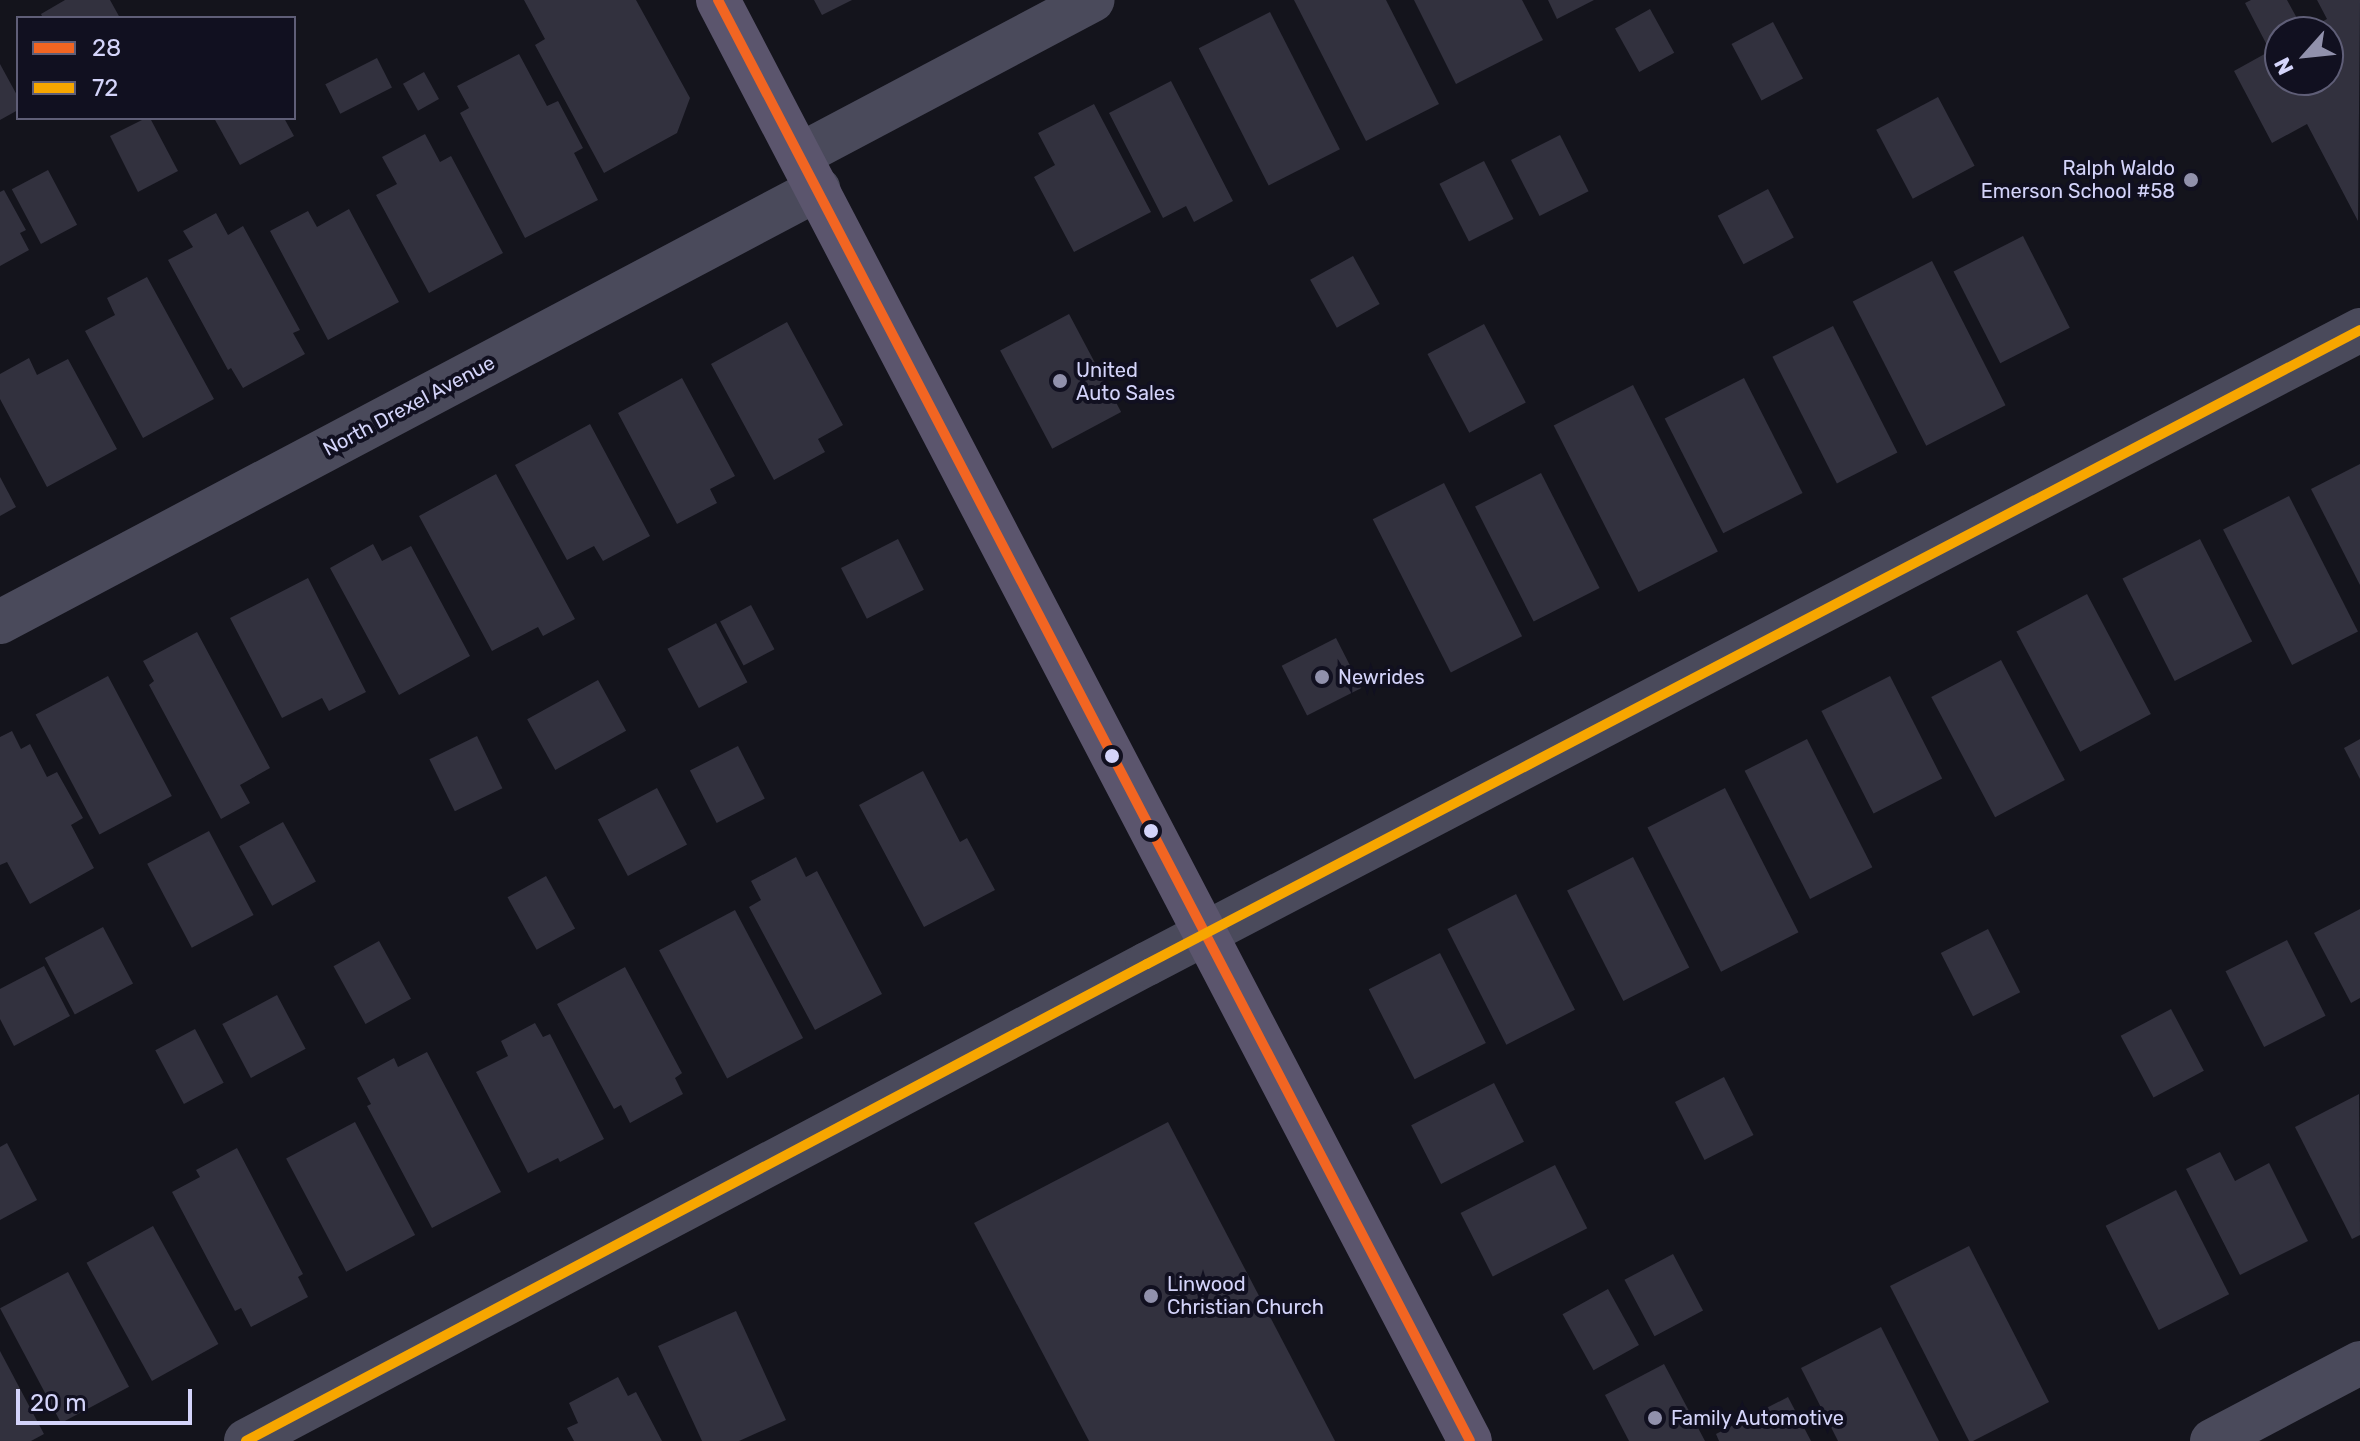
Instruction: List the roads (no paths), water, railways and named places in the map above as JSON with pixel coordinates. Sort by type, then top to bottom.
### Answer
[{"type":"main road","points":[[718,0],[1470,1441]]},
{"type":"street","name":"North Drexel Avenue","points":[[0,622],[809,172],[1093,0]]},
{"type":"street","points":[[246,1441],[1203,934],[2360,330]]},
{"type":"street","points":[[2212,1441],[2360,1363]]},
{"type":"place","name":"Ralph Waldo Emerson School #58","points":[[2191,180]]},
{"type":"place","name":"United Auto Sales","points":[[1060,381]]},
{"type":"place","name":"Newrides","points":[[1322,677]]},
{"type":"place","name":"Linwood Christian Church","points":[[1151,1296]]},
{"type":"place","name":"Family Automotive","points":[[1655,1418]]}]
